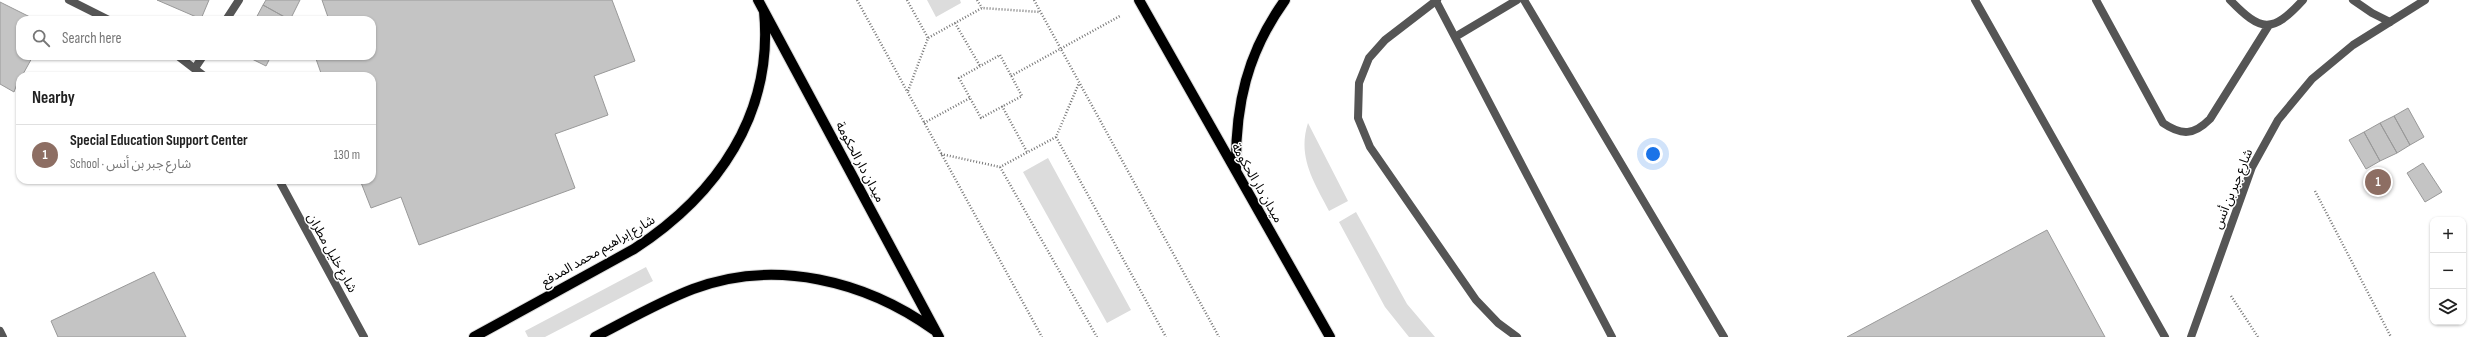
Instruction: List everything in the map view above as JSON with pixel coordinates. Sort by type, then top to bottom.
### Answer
[{"type":"main road","name":"ميدان دار الحكومة","points":[[758,0],[938,334]]},
{"type":"main road","points":[[1236,172],[1236,132],[1242,92],[1254,54],[1272,18],[1285,0]]},
{"type":"main road","name":"ميدان دار الحكومة","points":[[1140,2],[1330,337]]},
{"type":"main road","name":"شارع إبراهيم محمد المدفع","points":[[474,337],[634,249],[662,230],[697,199],[729,156],[755,100],[763,70],[767,40],[764,11]]},
{"type":"main road","points":[[595,337],[664,301],[695,288],[726,279],[758,275],[791,275],[854,288],[883,299],[911,313],[938,334]]},
{"type":"street","points":[[69,0],[101,16]]},
{"type":"street","points":[[229,16],[239,0]]},
{"type":"street","points":[[1518,337],[1498,323],[1476,300],[1370,147],[1358,118],[1359,83],[1369,58],[1385,40],[1436,0],[1612,337]]},
{"type":"street","points":[[1455,37],[1517,0]]},
{"type":"street","points":[[1524,0],[1724,337]]},
{"type":"street","points":[[1975,0],[2165,337]]},
{"type":"street","points":[[2096,0],[2163,122],[2174,130],[2188,132],[2201,128],[2210,119],[2269,25]]},
{"type":"street","points":[[2230,0],[2246,17],[2257,24],[2269,25],[2281,22],[2303,0]]},
{"type":"street","points":[[2353,0],[2372,13],[2390,22]]},
{"type":"street","name":"شارع جبر بن أنس","points":[[2191,337],[2252,167],[2278,120],[2312,79],[2353,45],[2425,0]]},
{"type":"street","points":[[184,60],[200,72]]},
{"type":"street","points":[[195,68],[200,60]]},
{"type":"street","name":"شارع خليل مطران","points":[[281,184],[364,337]]},
{"type":"street","points":[[0,331],[3,337]]},
{"type":"path","points":[[857,0],[1042,337]]},
{"type":"path","points":[[907,0],[928,38]]},
{"type":"path","points":[[977,0],[982,8]]},
{"type":"path","points":[[1034,0],[1219,337]]},
{"type":"path","points":[[1011,76],[1140,2]]},
{"type":"path","points":[[907,92],[928,38],[982,8],[1041,12]]},
{"type":"path","points":[[956,23],[980,66]]},
{"type":"path","points":[[1000,56],[1011,76],[1022,96],[981,118],[959,78],[1000,56]]},
{"type":"path","points":[[941,154],[1000,167],[1056,136],[1079,82]]},
{"type":"path","points":[[924,123],[970,98]]},
{"type":"path","points":[[1002,106],[1027,152]]},
{"type":"path","points":[[1056,136],[1166,337]]},
{"type":"path","points":[[1000,167],[1097,337]]},
{"type":"path","points":[[2315,191],[2391,337]]},
{"type":"path","points":[[2209,285],[2230,296],[2258,337]]},
{"type":"shaded area","points":[[927,0],[960,0],[961,3],[936,17]]},
{"type":"shaded area","points":[[1308,123],[1348,201],[1329,211],[1313,179],[1306,158],[1305,135]]},
{"type":"shaded area","points":[[1048,158],[1131,310],[1107,323],[1023,172]]},
{"type":"shaded area","points":[[1356,212],[1407,304],[1435,337],[1409,337],[1385,307],[1339,222]]},
{"type":"shaded area","points":[[646,267],[653,281],[545,337],[528,337],[525,331]]},
{"type":"building","points":[[157,0],[209,0],[202,16],[194,16]]},
{"type":"building","points":[[266,0],[300,0],[292,16],[283,16],[263,5]]},
{"type":"building","points":[[322,0],[612,0],[635,61],[594,76],[608,115],[555,134],[575,188],[419,245],[401,197],[371,208],[362,184],[376,184],[376,72],[321,72],[316,60],[376,60],[376,16],[328,16]]},
{"type":"building","points":[[0,2],[28,16],[16,16],[16,60],[31,60],[24,72],[16,72],[16,87],[14,92],[0,84]]},
{"type":"building","points":[[263,5],[283,16],[257,16]]},
{"type":"building","points":[[254,60],[269,60],[266,66]]},
{"type":"building","points":[[2408,108],[2424,137],[2410,145],[2394,116]]},
{"type":"building","points":[[2394,116],[2410,145],[2397,153],[2380,123]]},
{"type":"building","points":[[2380,123],[2397,153],[2380,161],[2364,132]]},
{"type":"building","points":[[2364,132],[2380,161],[2366,169],[2349,140]]},
{"type":"building","points":[[2423,163],[2442,192],[2425,202],[2407,173]]},
{"type":"building","points":[[2047,230],[2105,337],[1847,337]]},
{"type":"building","points":[[154,272],[186,337],[58,337],[51,321]]},
{"type":"place","name":"Special Education Support Center","points":[[2378,182]]}]
